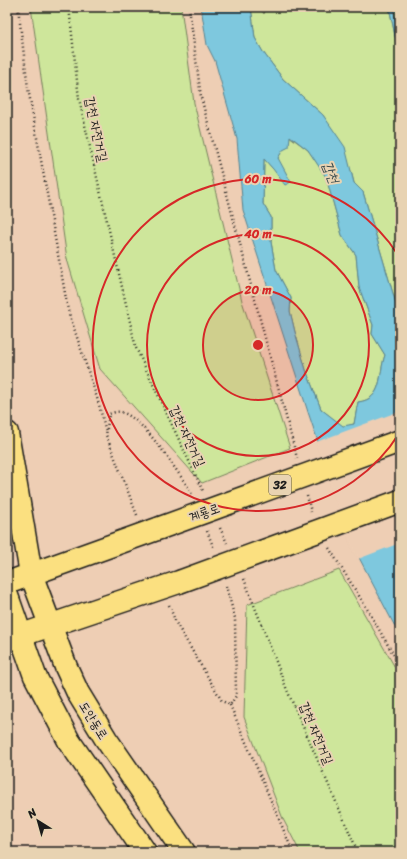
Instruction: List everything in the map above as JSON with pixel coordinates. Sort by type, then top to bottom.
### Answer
[{"type":"main road","name":"도안동로","points":[[7,434],[31,574],[66,667],[78,693],[106,739],[184,852]]},
{"type":"main road","name":"계룡로","points":[[7,583],[400,441]]},
{"type":"main road","points":[[14,637],[171,585],[400,501]]},
{"type":"main road","points":[[7,596],[14,637],[69,741],[145,852]]},
{"type":"path","points":[[18,7],[28,88],[68,310],[98,401],[106,435],[152,531]]},
{"type":"path","name":"갑천 자전거길","points":[[69,7],[79,99],[136,348],[206,497]]},
{"type":"path","points":[[189,7],[202,97],[299,464]]},
{"type":"path","points":[[106,435],[108,414],[119,411],[132,417],[149,434],[190,490],[193,497]]},
{"type":"path","points":[[306,494],[312,516]]},
{"type":"path","points":[[219,526],[229,547]]},
{"type":"path","points":[[207,530],[215,550]]},
{"type":"path","points":[[326,542],[400,666]]},
{"type":"path","name":"갑천 자전거길","points":[[242,576],[287,690],[358,852]]},
{"type":"path","points":[[224,580],[236,618],[236,696],[230,705]]},
{"type":"path","points":[[171,585],[176,623],[222,701],[230,705],[293,852]]},
{"type":"green space","points":[[31,7],[181,7],[194,103],[242,301],[290,448],[202,483],[100,369],[67,259]]},
{"type":"green space","points":[[251,7],[260,7],[264,14],[266,7],[389,7],[397,45],[400,52],[400,317],[363,192],[354,183],[351,171],[323,115],[283,79],[263,52],[255,38]]},
{"type":"green space","points":[[398,7],[400,7],[400,39],[394,13]]},
{"type":"green space","points":[[289,136],[308,150],[326,176],[342,235],[356,255],[359,287],[373,325],[372,334],[385,355],[379,385],[376,391],[366,400],[358,402],[354,424],[343,427],[321,409],[306,370],[290,311],[291,298],[276,270],[271,242],[271,217],[263,204],[264,158],[273,169]]},
{"type":"green space","points":[[339,570],[400,676],[400,852],[300,852],[283,819],[244,717],[247,605]]},
{"type":"water","name":"갑천","points":[[201,7],[251,7],[255,38],[263,52],[283,79],[323,115],[345,147],[354,183],[363,192],[400,317],[400,636],[354,548],[308,412],[243,210],[237,139],[215,61],[207,45]],"holes":[[[290,136],[308,150],[326,177],[342,235],[356,255],[359,287],[373,325],[372,334],[385,355],[379,385],[376,391],[366,400],[358,402],[354,424],[343,426],[321,409],[306,370],[290,311],[291,298],[276,270],[271,242],[271,217],[263,204],[264,159],[285,185],[291,182],[278,158],[283,150],[289,147]]]},
{"type":"water","points":[[389,7],[398,7],[394,13],[400,39],[400,52],[397,45]]},
{"type":"pier","points":[[400,411],[400,543],[358,559],[352,548],[316,442]]}]
